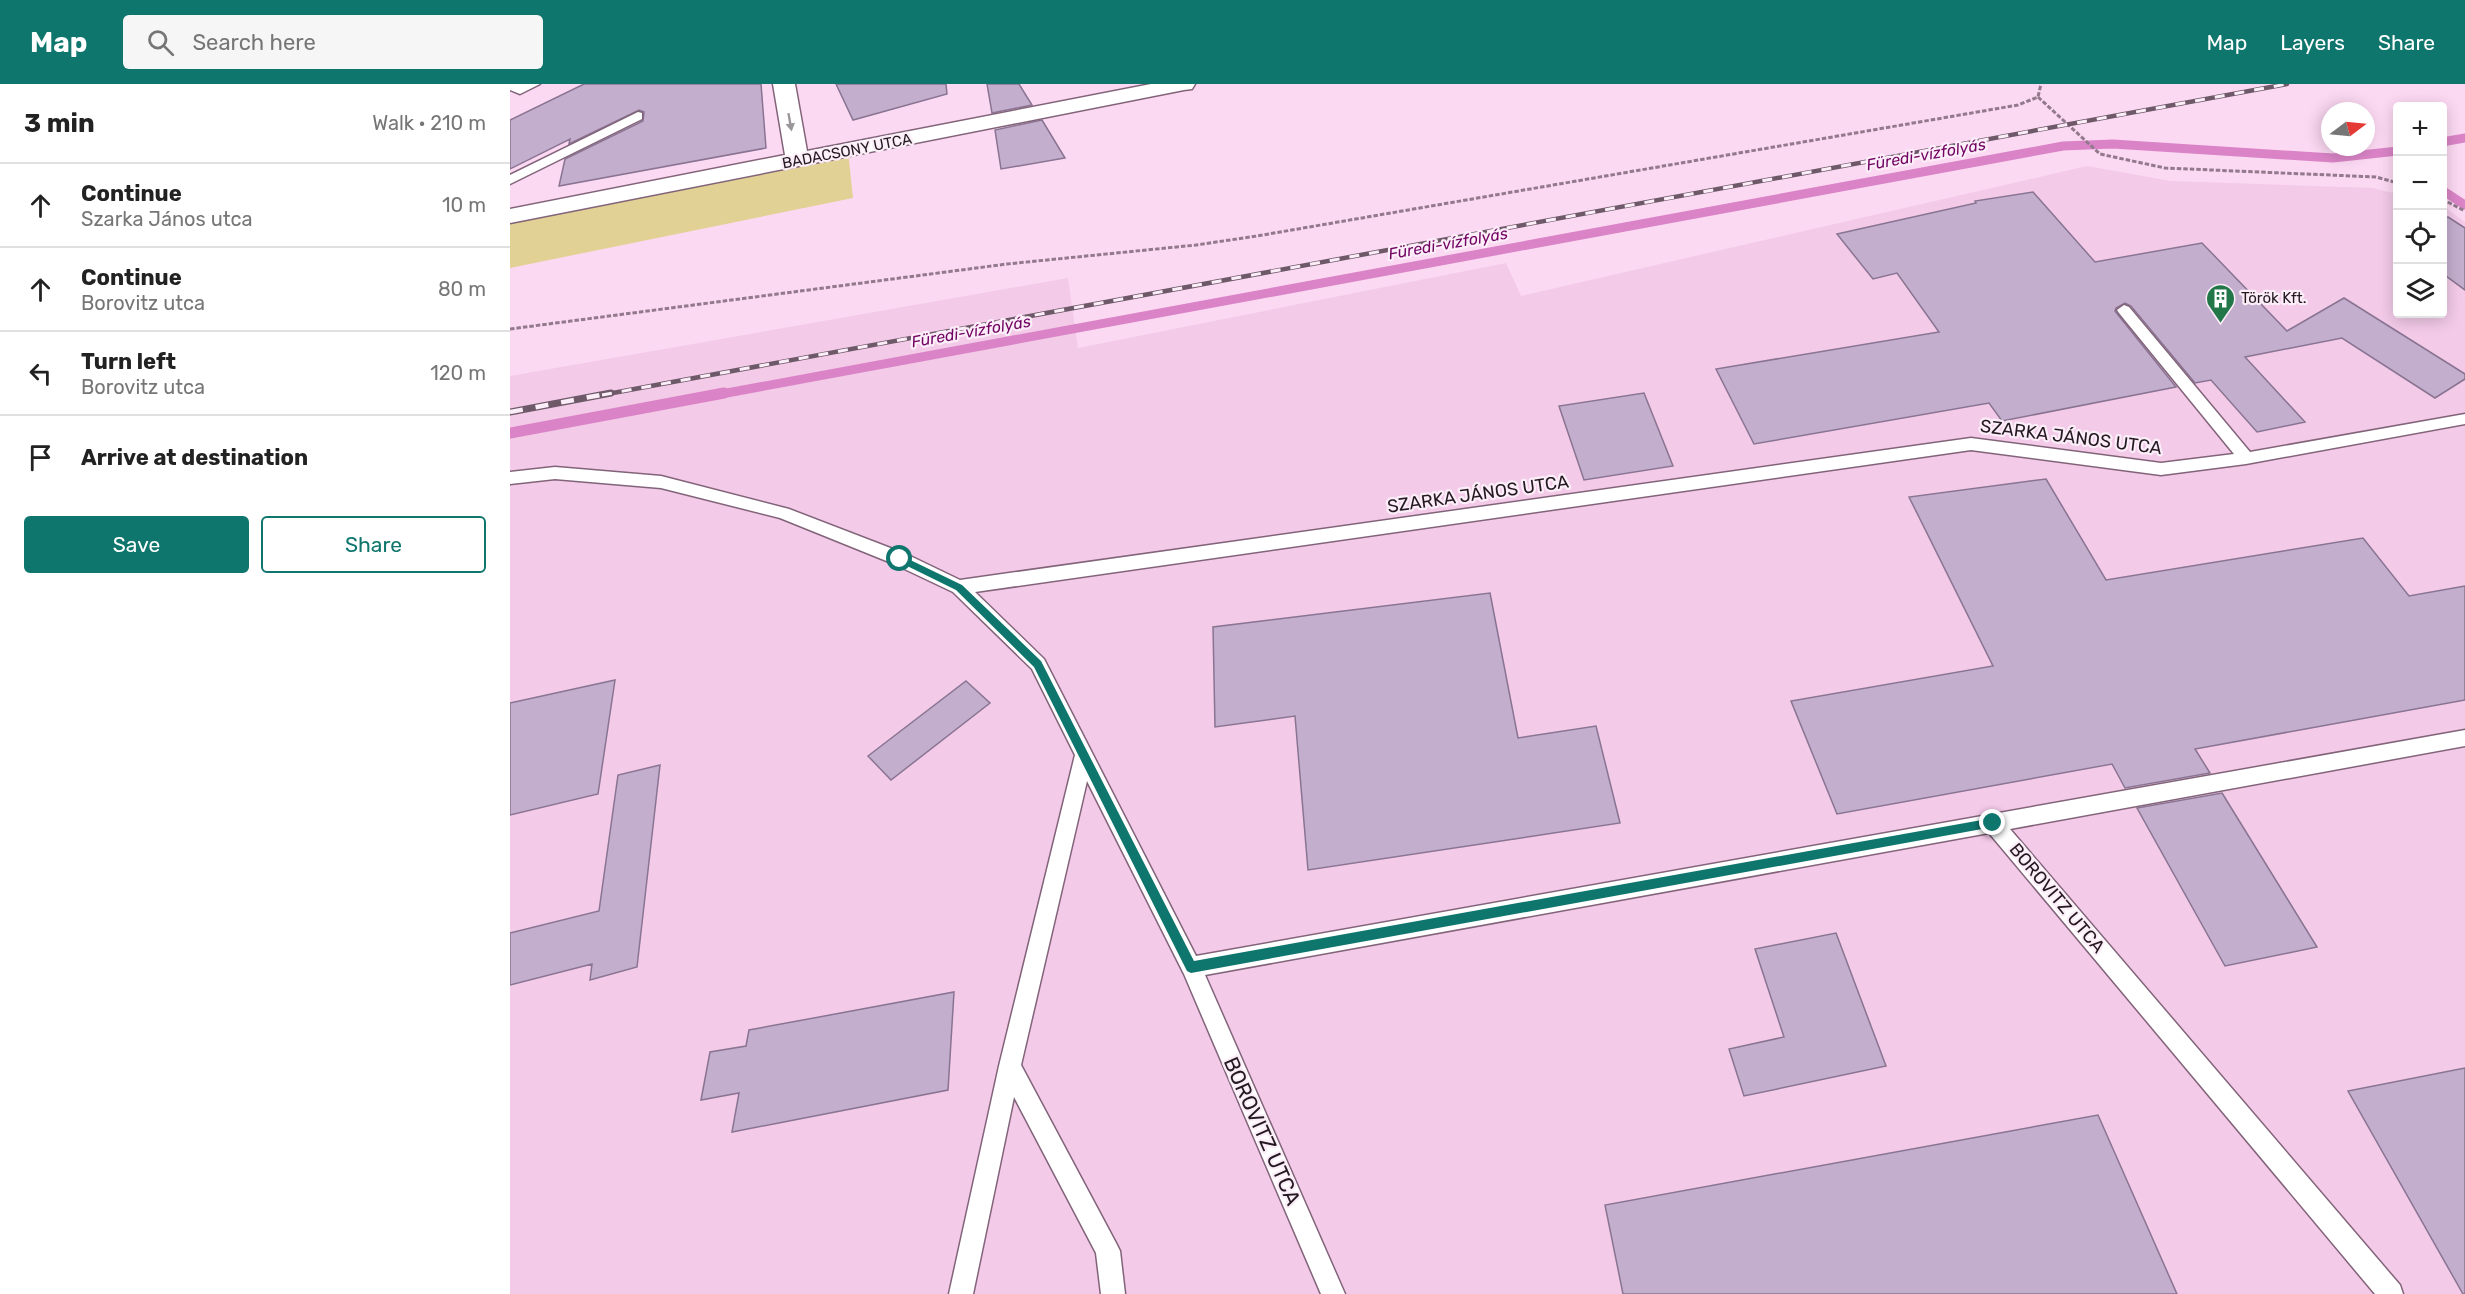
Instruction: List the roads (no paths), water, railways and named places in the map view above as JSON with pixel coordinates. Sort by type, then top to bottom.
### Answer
[{"type":"street","points":[[784,84],[797,161]]},
{"type":"street","name":"BADACSONY UTCA","points":[[510,216],[1184,84]]},
{"type":"lane","points":[[513,90],[534,84]]},
{"type":"lane","points":[[510,180],[638,116]]},
{"type":"lane","points":[[2124,310],[2246,458]]},
{"type":"lane","name":"SZARKA JÁNOS UTCA","points":[[959,587],[1971,444],[2161,470],[2246,458],[2465,419]]},
{"type":"lane","points":[[510,478],[555,473],[661,482],[783,513],[900,559],[959,587]]},
{"type":"lane","name":"BOROVITZ UTCA","points":[[959,587],[1038,664],[1191,967],[1333,1294]]},
{"type":"lane","points":[[1191,967],[2465,738]]},
{"type":"lane","points":[[961,1294],[1010,1066],[1084,755]]},
{"type":"lane","name":"BOROVITZ UTCA","points":[[1993,823],[2391,1294]]},
{"type":"lane","points":[[1010,1066],[1108,1251],[1113,1294]]},
{"type":"waterway","name":"Füredi-vízfolyás","points":[[2447,141],[2465,138]]},
{"type":"waterway","name":"Füredi-vízfolyás","points":[[716,395],[2063,146],[2113,144],[2333,158],[2393,152]]},
{"type":"waterway","points":[[2447,193],[2465,205]]},
{"type":"waterway","name":"Füredi-vízfolyás","points":[[510,433],[724,393]]},
{"type":"railway","points":[[602,395],[2287,84]]},
{"type":"railway","points":[[510,412],[611,393]]},
{"type":"place","name":"Török Kft.","points":[[2220,324]]}]
